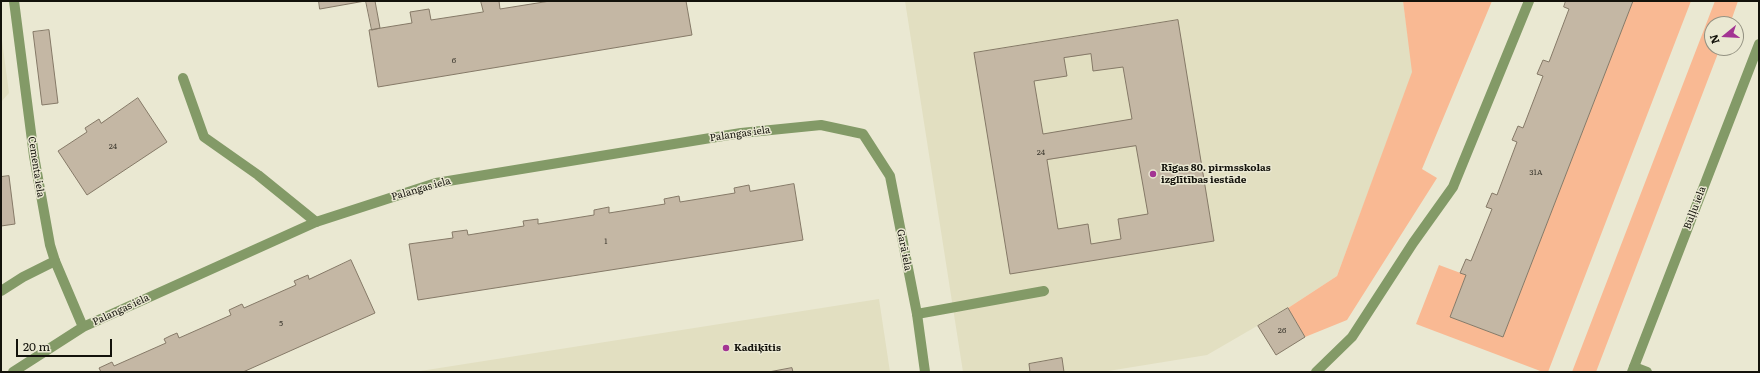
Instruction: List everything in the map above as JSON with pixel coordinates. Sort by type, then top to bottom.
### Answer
[{"type":"street","name":"Cementa iela","points":[[14,1],[34,156],[50,245],[54,261],[84,328]]},
{"type":"street","points":[[1316,372],[1352,338],[1413,243],[1453,187],[1530,1]]},
{"type":"street","name":"Buļļu iela","points":[[1633,369],[1759,44]]},
{"type":"street","points":[[183,78],[204,137],[258,175],[316,222]]},
{"type":"street","name":"Palangas iela","points":[[13,372],[84,328],[316,222],[436,183],[741,133],[821,124],[863,134]]},
{"type":"street","name":"Garā iela","points":[[863,134],[890,176],[917,314],[926,372]]},
{"type":"street","points":[[1,291],[54,261]]},
{"type":"street","points":[[917,314],[1044,291]]},
{"type":"street","points":[[1633,369],[1647,372]]},
{"type":"shaded area","name":"Rīgas 80. pirmsskolas izglītības iestāde","points":[[905,1],[1403,1],[1413,72],[1337,276],[1288,308],[1207,355],[1102,372],[963,372]]},
{"type":"shaded area","points":[[1403,1],[1492,1],[1422,169],[1437,178],[1347,320],[1305,337],[1288,308],[1337,276],[1412,72]]},
{"type":"shaded area","points":[[1633,1],[1691,1],[1548,372],[1543,372],[1416,324],[1439,265],[1466,275],[1450,317],[1503,337]]},
{"type":"shaded area","points":[[1715,1],[1738,1],[1733,16],[1709,16]]},
{"type":"shaded area","points":[[1704,30],[1704,56],[1717,56],[1596,372],[1572,372]]},
{"type":"shaded area","points":[[1,33],[9,93],[1,102]]},
{"type":"shaded area","name":"Kadiķītis","points":[[879,299],[890,372],[414,372]]},
{"type":"building","points":[[319,1],[365,1],[320,9]]},
{"type":"building","points":[[366,1],[375,1],[380,28],[372,30]]},
{"type":"building","points":[[481,1],[499,1],[500,9],[550,1],[686,1],[692,35],[378,87],[369,30],[412,23],[410,12],[429,9],[431,20],[483,12]]},
{"type":"building","points":[[1566,1],[1633,1],[1503,337],[1450,317],[1466,275],[1460,273],[1466,259],[1471,261],[1492,209],[1486,207],[1492,193],[1497,195],[1517,142],[1512,140],[1518,126],[1523,128],[1543,76],[1537,74],[1543,60],[1549,62],[1569,9],[1564,7]]},
{"type":"building","points":[[1178,20],[1214,241],[1010,274],[974,53]],"holes":[[[1091,54],[1093,71],[1123,67],[1132,119],[1043,134],[1034,81],[1067,76],[1064,58]],[[1136,146],[1148,214],[1118,219],[1121,239],[1091,244],[1088,224],[1058,229],[1047,160]]]},
{"type":"building","points":[[49,30],[58,103],[42,105],[33,32]]},
{"type":"building","points":[[138,98],[167,142],[87,195],[58,151],[87,132],[85,128],[99,119],[101,123]]},
{"type":"building","points":[[9,176],[15,224],[1,226],[1,177]]},
{"type":"building","points":[[794,184],[803,240],[418,300],[409,244],[453,238],[452,232],[467,230],[468,235],[524,226],[523,221],[538,219],[538,224],[594,215],[594,210],[609,207],[609,213],[665,204],[664,199],[679,196],[680,202],[735,193],[734,188],[749,185],[750,191]]},
{"type":"building","points":[[351,260],[375,313],[243,372],[101,372],[99,368],[112,362],[114,366],[166,343],[164,339],[170,336],[177,333],[179,338],[231,315],[229,310],[242,304],[244,308],[296,285],[294,281],[308,275],[309,279]]},
{"type":"building","points":[[1288,308],[1305,337],[1276,355],[1258,326]]},
{"type":"building","points":[[1062,358],[1064,372],[1030,372],[1029,364]]},
{"type":"building","points":[[792,368],[793,372],[769,372]]},
{"type":"place","name":"Rīgas 80. pirmsskolas izglītības iestāde","points":[[1153,174]]},
{"type":"place","name":"Kadiķītis","points":[[726,348]]}]
